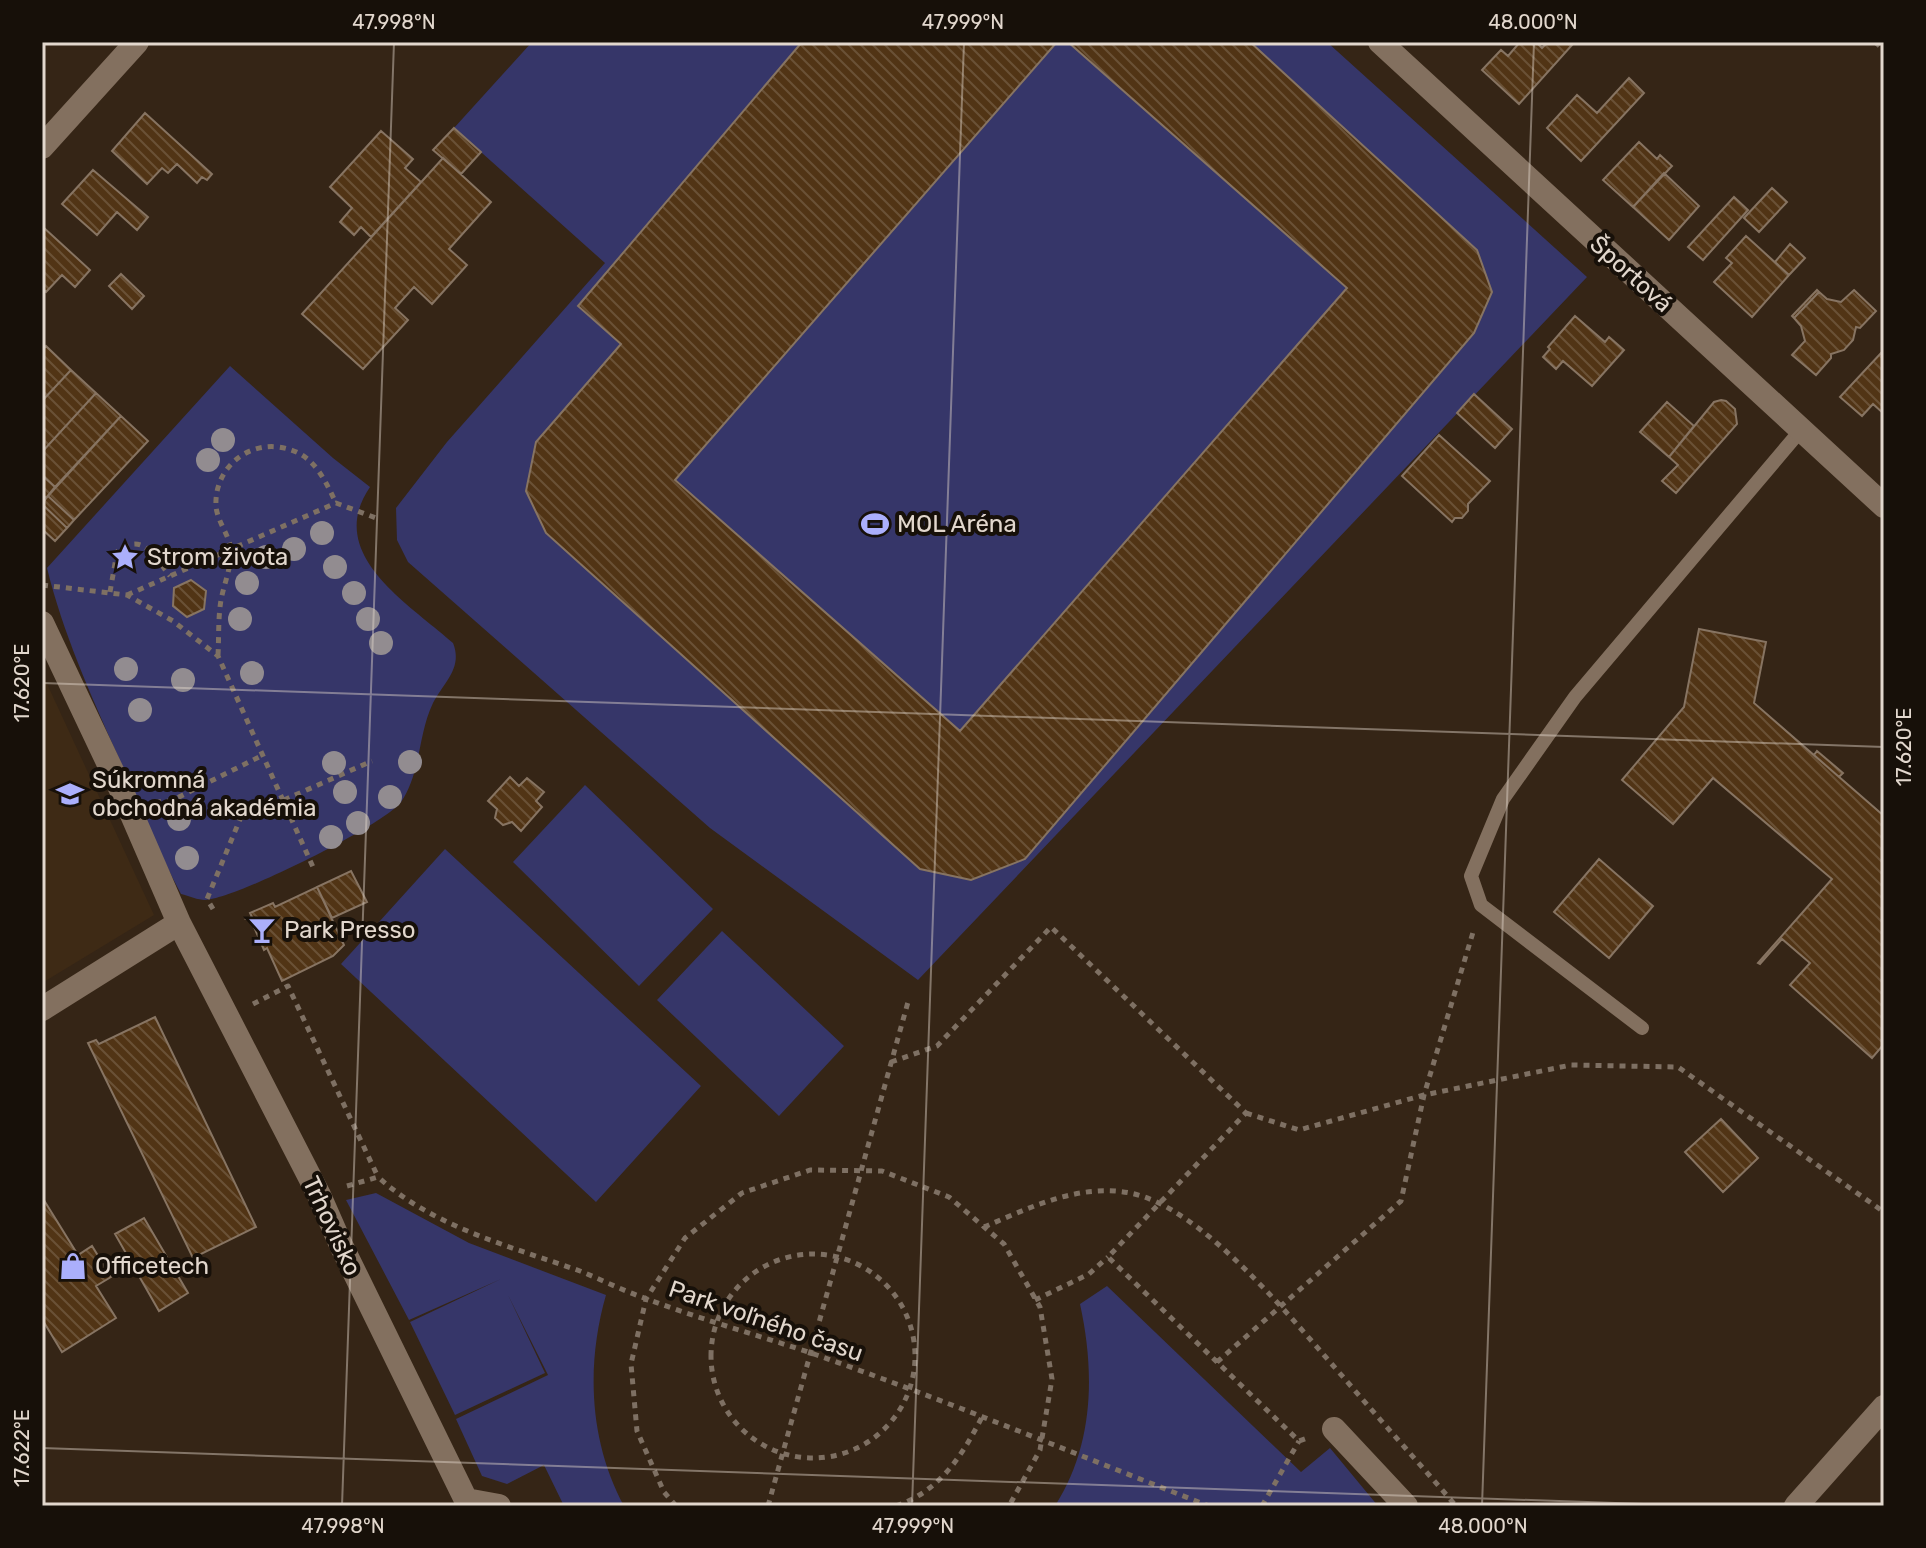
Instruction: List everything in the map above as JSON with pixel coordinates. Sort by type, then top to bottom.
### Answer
[{"type":"street","points":[[42,147],[137,42]]},
{"type":"street","name":"Športová","points":[[1380,42],[1884,506]]},
{"type":"street","name":"Trhovisko","points":[[42,623],[123,794],[179,923],[319,1195],[466,1500],[499,1506]]},
{"type":"street","points":[[42,1009],[179,923]]},
{"type":"street","points":[[1796,1506],[1884,1407]]},
{"type":"street","points":[[1334,1429],[1406,1506]]},
{"type":"lane","points":[[1642,1028],[1481,905],[1471,876],[1503,799],[1575,697],[1801,430]]},
{"type":"path","points":[[1875,42],[1884,50]]},
{"type":"path","points":[[313,867],[218,656],[221,602],[231,549],[216,508],[217,491],[235,459],[270,446],[286,448],[303,455],[317,466],[336,503],[376,518]]},
{"type":"path","points":[[127,595],[336,503]]},
{"type":"path","points":[[110,592],[117,552],[128,544],[140,544],[151,551],[170,576]]},
{"type":"path","points":[[42,585],[127,595],[173,621],[218,656]]},
{"type":"path","points":[[123,794],[157,802],[171,801],[263,755]]},
{"type":"path","points":[[284,800],[372,761]]},
{"type":"path","points":[[213,909],[208,897],[243,812]]},
{"type":"path","points":[[1217,1362],[1401,1201],[1424,1095],[1481,905]]},
{"type":"path","points":[[891,1062],[937,1046],[1051,927],[1246,1113],[1299,1130],[1424,1095],[1571,1065],[1678,1067],[1884,1212]]},
{"type":"path","points":[[227,1017],[288,986],[378,1177],[319,1195]]},
{"type":"path","points":[[769,1506],[908,1002]]},
{"type":"path","points":[[1035,1300],[1089,1274],[1246,1113]]},
{"type":"path","points":[[676,1506],[664,1492],[637,1431],[631,1364],[646,1299],[685,1238],[742,1193],[810,1170],[882,1171],[949,1197],[1004,1244],[1040,1307],[1052,1379],[1040,1450],[1009,1506]]},
{"type":"path","name":"Park voľného času","points":[[378,1177],[427,1212],[494,1241],[593,1276],[646,1299],[809,1353],[982,1417],[1209,1506]]},
{"type":"path","points":[[984,1227],[1045,1202],[1091,1192],[1129,1193],[1160,1203],[1208,1235],[1281,1306],[1456,1506]]},
{"type":"path","points":[[816,1252],[848,1259],[877,1274],[899,1298],[912,1328],[916,1360],[909,1390],[890,1425],[862,1447],[829,1458],[793,1457],[761,1445],[734,1422],[716,1391],[710,1357],[715,1322],[731,1293],[754,1271],[784,1256],[816,1252]]},
{"type":"path","points":[[1108,1257],[1299,1441]]},
{"type":"path","points":[[896,1506],[938,1483],[965,1451],[982,1417]]},
{"type":"path","points":[[1262,1506],[1299,1441],[1334,1429]]},
{"type":"shaded area","name":"MOL Aréna","points":[[532,42],[1327,42],[1587,277],[918,980],[710,828],[408,562],[397,540],[396,508],[447,442],[605,263],[454,128]]},
{"type":"shaded area","points":[[230,366],[370,487],[359,511],[357,534],[364,555],[395,594],[453,643],[456,660],[428,715],[412,779],[401,802],[367,827],[276,875],[205,900],[181,894],[164,860],[78,662],[47,568]]},
{"type":"shaded area","name":"Súkromná obchodná akadémia","points":[[42,673],[154,915],[42,983]]},
{"type":"shaded area","points":[[585,785],[713,909],[639,986],[513,862]]},
{"type":"shaded area","points":[[445,849],[701,1086],[596,1202],[341,964]]},
{"type":"shaded area","points":[[722,931],[844,1046],[779,1116],[657,1000]]},
{"type":"shaded area","points":[[376,1193],[469,1243],[606,1295],[595,1348],[594,1402],[604,1455],[624,1506],[564,1506],[544,1465],[507,1484],[482,1476],[456,1419],[548,1375],[508,1295],[545,1373],[455,1415],[410,1322],[501,1279],[409,1320],[346,1200]]},
{"type":"shaded area","points":[[1107,1286],[1301,1472],[1330,1448],[1378,1506],[1055,1506],[1077,1458],[1088,1408],[1088,1356],[1080,1304]]},
{"type":"building","points":[[802,42],[1057,42],[675,480],[960,731],[1347,288],[1068,42],[1250,42],[1477,250],[1492,292],[1474,333],[1025,859],[971,880],[920,869],[546,533],[526,491],[536,442],[621,344],[578,306]]},
{"type":"building","points":[[1520,42],[1536,42],[1542,48],[1548,42],[1569,42],[1572,45],[1519,104],[1482,70],[1501,50],[1508,56]]},
{"type":"building","points":[[1629,78],[1644,93],[1581,161],[1547,128],[1577,95],[1597,113]]},
{"type":"building","points":[[145,113],[212,174],[207,180],[202,177],[197,183],[177,164],[168,173],[162,168],[147,184],[112,151]]},
{"type":"building","points":[[454,128],[481,152],[461,174],[433,150]]},
{"type":"building","points":[[381,131],[413,159],[405,168],[421,182],[371,237],[361,227],[354,235],[340,222],[352,208],[330,187]]},
{"type":"building","points":[[1639,142],[1657,159],[1660,155],[1672,166],[1633,207],[1603,180]]},
{"type":"building","points":[[443,158],[491,202],[449,249],[467,265],[432,304],[414,287],[395,308],[408,320],[363,369],[302,314]]},
{"type":"building","points":[[93,170],[148,217],[137,230],[117,212],[97,235],[62,204]]},
{"type":"building","points":[[1664,173],[1699,206],[1669,240],[1633,207]]},
{"type":"building","points":[[1772,188],[1787,202],[1759,232],[1744,218]]},
{"type":"building","points":[[1734,197],[1748,210],[1703,260],[1688,247]]},
{"type":"building","points":[[43,227],[90,270],[75,287],[62,275],[46,292],[42,288]]},
{"type":"building","points":[[1746,236],[1789,275],[1752,317],[1714,282],[1732,263],[1726,258]]},
{"type":"building","points":[[1790,244],[1805,258],[1789,275],[1775,262]]},
{"type":"building","points":[[121,274],[144,296],[132,309],[109,286]]},
{"type":"building","points":[[1817,290],[1819,292],[1794,318],[1792,316]]},
{"type":"building","points":[[1854,290],[1876,311],[1860,328],[1856,327],[1853,340],[1844,350],[1831,354],[1816,375],[1792,355],[1805,341],[1801,326],[1794,318],[1819,292],[1827,299],[1841,302]]},
{"type":"building","points":[[1575,316],[1605,342],[1609,337],[1624,350],[1592,386],[1563,361],[1556,369],[1543,357]]},
{"type":"building","points":[[46,346],[71,370],[42,401],[42,351]]},
{"type":"building","points":[[1882,352],[1884,414],[1873,404],[1862,416],[1840,397]]},
{"type":"building","points":[[71,370],[96,393],[42,452],[42,401]]},
{"type":"building","points":[[96,393],[121,416],[55,487],[42,475],[42,452]]},
{"type":"building","points":[[1474,394],[1512,429],[1495,448],[1457,413]]},
{"type":"building","points":[[1721,400],[1735,409],[1737,424],[1676,493],[1662,481],[1678,465],[1669,457],[1714,402]]},
{"type":"building","points":[[1667,402],[1694,426],[1669,457],[1640,432]]},
{"type":"building","points":[[121,416],[148,441],[74,520],[48,496]]},
{"type":"building","points":[[1439,435],[1490,481],[1468,504],[1468,511],[1462,518],[1455,518],[1452,522],[1402,476]]},
{"type":"building","points":[[42,475],[55,487],[46,498],[42,494]]},
{"type":"building","points":[[48,496],[74,520],[67,528],[42,504]]},
{"type":"building","points":[[42,504],[67,528],[55,541],[42,529]]},
{"type":"building","points":[[191,580],[206,591],[204,609],[187,617],[173,606],[174,588]]},
{"type":"building","points":[[1699,629],[1766,642],[1754,703],[1884,816],[1884,1044],[1872,1058],[1790,985],[1810,963],[1782,939],[1758,963],[1832,879],[1713,778],[1673,824],[1622,780],[1684,707]]},
{"type":"building","points":[[1817,751],[1843,773],[1839,777],[1814,755]]},
{"type":"building","points":[[510,777],[519,786],[527,778],[544,792],[536,801],[542,807],[521,831],[512,822],[503,825],[495,818],[497,809],[488,801]]},
{"type":"building","points":[[1599,859],[1653,906],[1609,958],[1554,912]]},
{"type":"building","points":[[351,871],[367,902],[332,918],[317,887]]},
{"type":"building","points":[[317,887],[344,945],[333,956],[282,981],[267,948],[264,950],[251,920],[247,919],[252,917],[250,913],[273,903],[275,907]]},
{"type":"building","points":[[155,1017],[256,1227],[193,1258],[88,1043],[96,1040],[99,1044]]},
{"type":"building","points":[[1721,1119],[1758,1158],[1723,1192],[1685,1152]]},
{"type":"building","name":"Officetech","points":[[42,1197],[78,1255],[92,1246],[111,1277],[96,1286],[116,1318],[62,1352],[42,1319]]},
{"type":"building","points":[[144,1218],[188,1293],[159,1311],[115,1234]]},
{"type":"place","name":"MOL Aréna","points":[[875,524]]},
{"type":"place","name":"Strom života","points":[[125,557]]},
{"type":"place","name":"Súkromná obchodná akadémia","points":[[70,794]]},
{"type":"place","name":"Park Presso","points":[[262,930]]},
{"type":"place","name":"Officetech","points":[[73,1266]]}]
